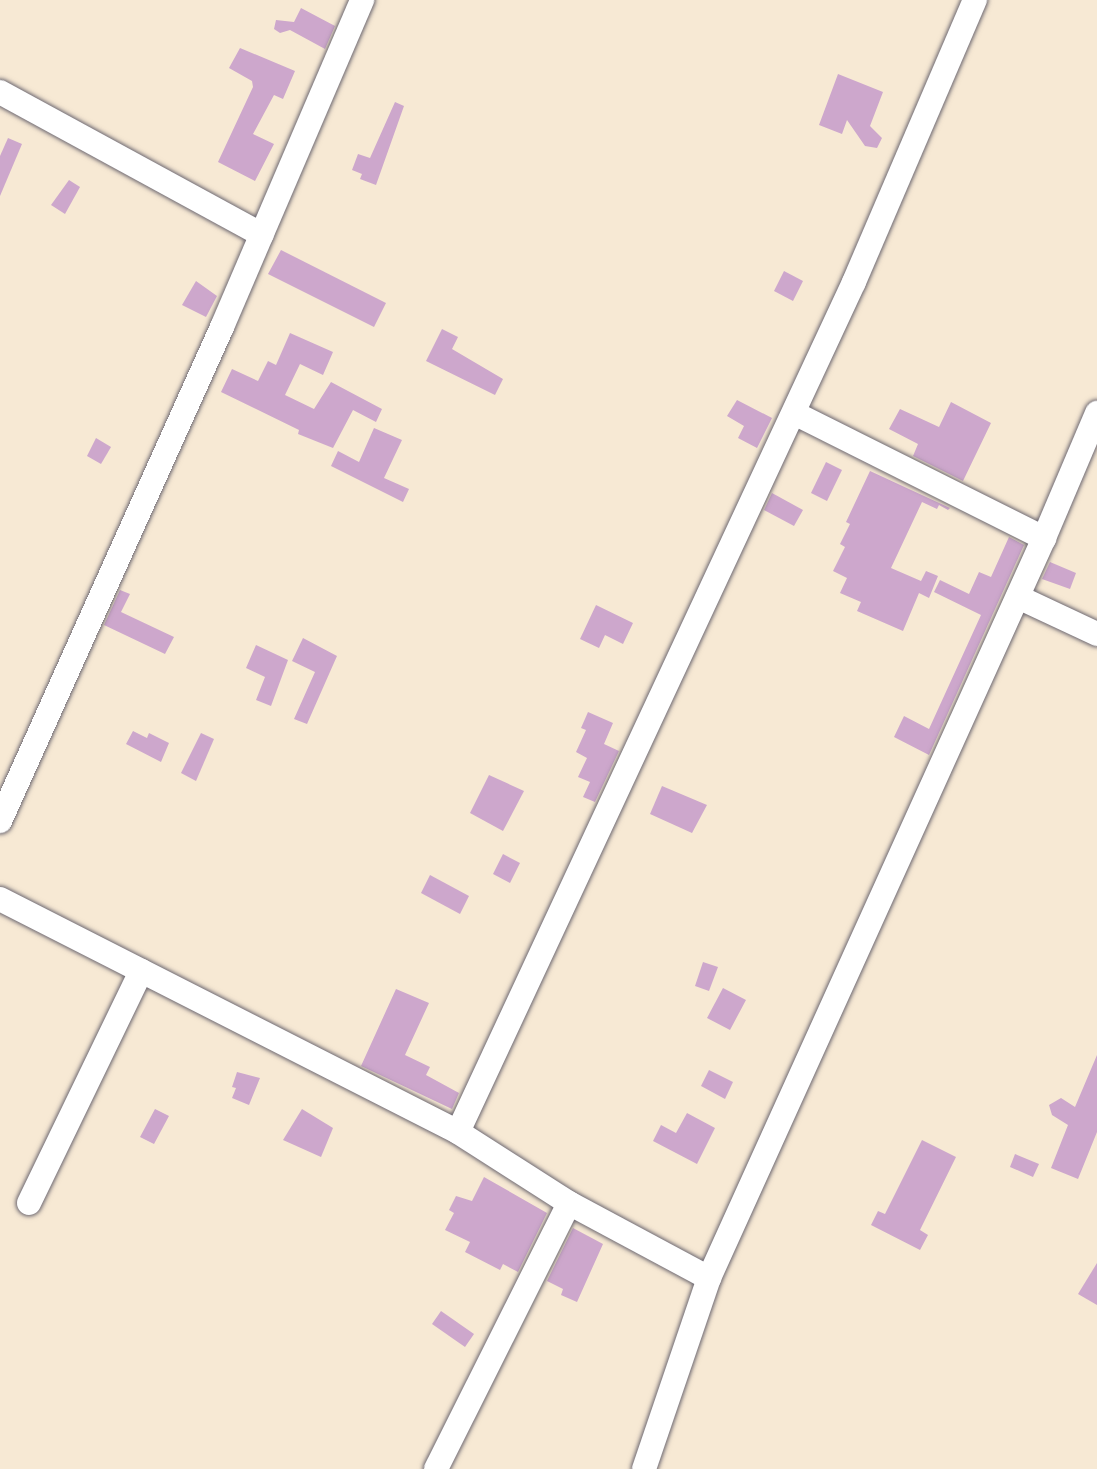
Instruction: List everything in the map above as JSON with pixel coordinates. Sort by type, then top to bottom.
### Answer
[{"type":"street","points":[[0,821],[262,235],[362,0]]},
{"type":"street","points":[[458,1132],[794,413],[975,0]]},
{"type":"street","points":[[0,92],[262,235]]},
{"type":"street","points":[[794,413],[1044,538]]},
{"type":"street","points":[[644,1469],[709,1278],[1018,597],[1097,413]]},
{"type":"street","points":[[1018,597],[1097,634]]},
{"type":"street","points":[[0,899],[458,1132],[569,1203],[709,1278]]},
{"type":"street","points":[[29,1203],[141,971]]},
{"type":"street","points":[[436,1469],[569,1203]]},
{"type":"building","points":[[301,8],[335,26],[325,49],[290,30],[280,33],[274,29],[276,20],[294,22]]},
{"type":"building","points":[[240,48],[295,71],[283,99],[274,95],[253,134],[274,144],[255,181],[218,162],[253,87],[252,81],[229,68]]},
{"type":"building","points":[[838,74],[883,92],[870,126],[882,138],[877,148],[865,146],[847,120],[842,134],[819,125]]},
{"type":"building","points":[[395,102],[404,106],[376,185],[360,179],[362,174],[352,170],[358,154],[370,158]]},
{"type":"building","points":[[8,138],[22,144],[0,196],[0,156]]},
{"type":"building","points":[[69,180],[80,187],[65,214],[51,205]]},
{"type":"building","points":[[281,250],[386,303],[374,327],[268,274]]},
{"type":"building","points":[[784,271],[803,281],[793,301],[774,291]]},
{"type":"building","points":[[196,281],[217,296],[206,317],[182,305]]},
{"type":"building","points":[[442,329],[458,337],[452,349],[503,379],[495,395],[426,361]]},
{"type":"building","points":[[290,333],[333,352],[323,375],[300,364],[285,395],[314,409],[331,382],[382,409],[376,422],[353,410],[333,448],[298,434],[299,430],[221,392],[232,369],[258,381],[268,361],[276,365]]},
{"type":"building","points":[[737,400],[772,418],[757,448],[738,438],[744,426],[727,416]]},
{"type":"building","points":[[951,402],[991,423],[963,481],[913,456],[918,444],[889,429],[900,409],[939,427]]},
{"type":"building","points":[[374,428],[402,440],[384,478],[409,489],[403,502],[331,466],[338,451],[359,462]]},
{"type":"building","points":[[96,438],[111,447],[101,464],[87,456]]},
{"type":"building","points":[[826,462],[842,470],[827,501],[811,493]]},
{"type":"building","points":[[870,471],[950,508],[948,510],[939,505],[937,509],[922,502],[891,568],[921,581],[926,571],[938,576],[929,598],[919,593],[903,631],[857,611],[861,602],[840,593],[847,578],[833,571],[845,547],[840,544],[850,524],[846,522]]},
{"type":"building","points":[[772,493],[803,510],[794,526],[764,510]]},
{"type":"building","points":[[1009,537],[1024,545],[929,755],[894,737],[904,716],[929,729],[981,615],[934,592],[940,580],[969,594],[979,572],[991,577]]},
{"type":"building","points":[[1050,562],[1076,573],[1070,589],[1042,579]]},
{"type":"building","points":[[120,590],[130,594],[121,612],[174,637],[165,654],[104,625]]},
{"type":"building","points":[[596,605],[633,623],[623,644],[605,635],[599,648],[580,639]]},
{"type":"building","points":[[303,638],[337,656],[307,724],[294,719],[315,672],[292,661]]},
{"type":"building","points":[[256,645],[288,660],[271,706],[256,700],[265,677],[246,668]]},
{"type":"building","points":[[588,712],[613,723],[604,744],[619,751],[595,802],[583,797],[590,782],[578,777],[587,758],[576,752],[586,730],[581,728]]},
{"type":"building","points":[[133,731],[147,738],[149,733],[169,743],[161,762],[126,744]]},
{"type":"building","points":[[201,733],[214,739],[196,781],[181,773]]},
{"type":"building","points":[[489,775],[524,791],[503,831],[470,813]]},
{"type":"building","points":[[662,786],[707,805],[692,833],[650,814]]},
{"type":"building","points":[[503,854],[520,863],[510,883],[493,874]]},
{"type":"building","points":[[430,875],[469,896],[460,914],[421,893]]},
{"type":"building","points":[[703,962],[718,967],[709,991],[695,986]]},
{"type":"building","points":[[723,988],[746,1000],[730,1030],[707,1018]]},
{"type":"building","points":[[396,989],[429,1003],[405,1055],[430,1067],[426,1075],[459,1093],[452,1109],[361,1066]]},
{"type":"building","points":[[1097,1055],[1097,1132],[1078,1179],[1051,1168],[1068,1125],[1052,1115],[1049,1105],[1061,1098],[1075,1107]]},
{"type":"building","points":[[709,1070],[733,1082],[725,1099],[701,1086]]},
{"type":"building","points":[[237,1072],[260,1078],[249,1105],[232,1098]]},
{"type":"building","points":[[155,1109],[169,1116],[154,1144],[140,1137]]},
{"type":"building","points":[[302,1109],[333,1128],[321,1157],[283,1140]]},
{"type":"building","points":[[687,1113],[715,1128],[697,1164],[653,1141],[661,1125],[676,1133]]},
{"type":"building","points":[[922,1140],[956,1157],[920,1230],[928,1235],[920,1250],[871,1225],[878,1211],[885,1214]]},
{"type":"building","points":[[1015,1154],[1039,1164],[1033,1177],[1010,1167]]},
{"type":"building","points":[[484,1177],[547,1213],[518,1272],[503,1264],[500,1270],[465,1252],[470,1242],[445,1230],[454,1213],[449,1210],[456,1196],[472,1201]]},
{"type":"building","points":[[573,1228],[603,1244],[577,1302],[561,1295],[563,1289],[547,1281]]},
{"type":"building","points":[[1097,1263],[1097,1305],[1078,1294]]},
{"type":"building","points":[[441,1311],[474,1334],[465,1347],[432,1324]]}]
